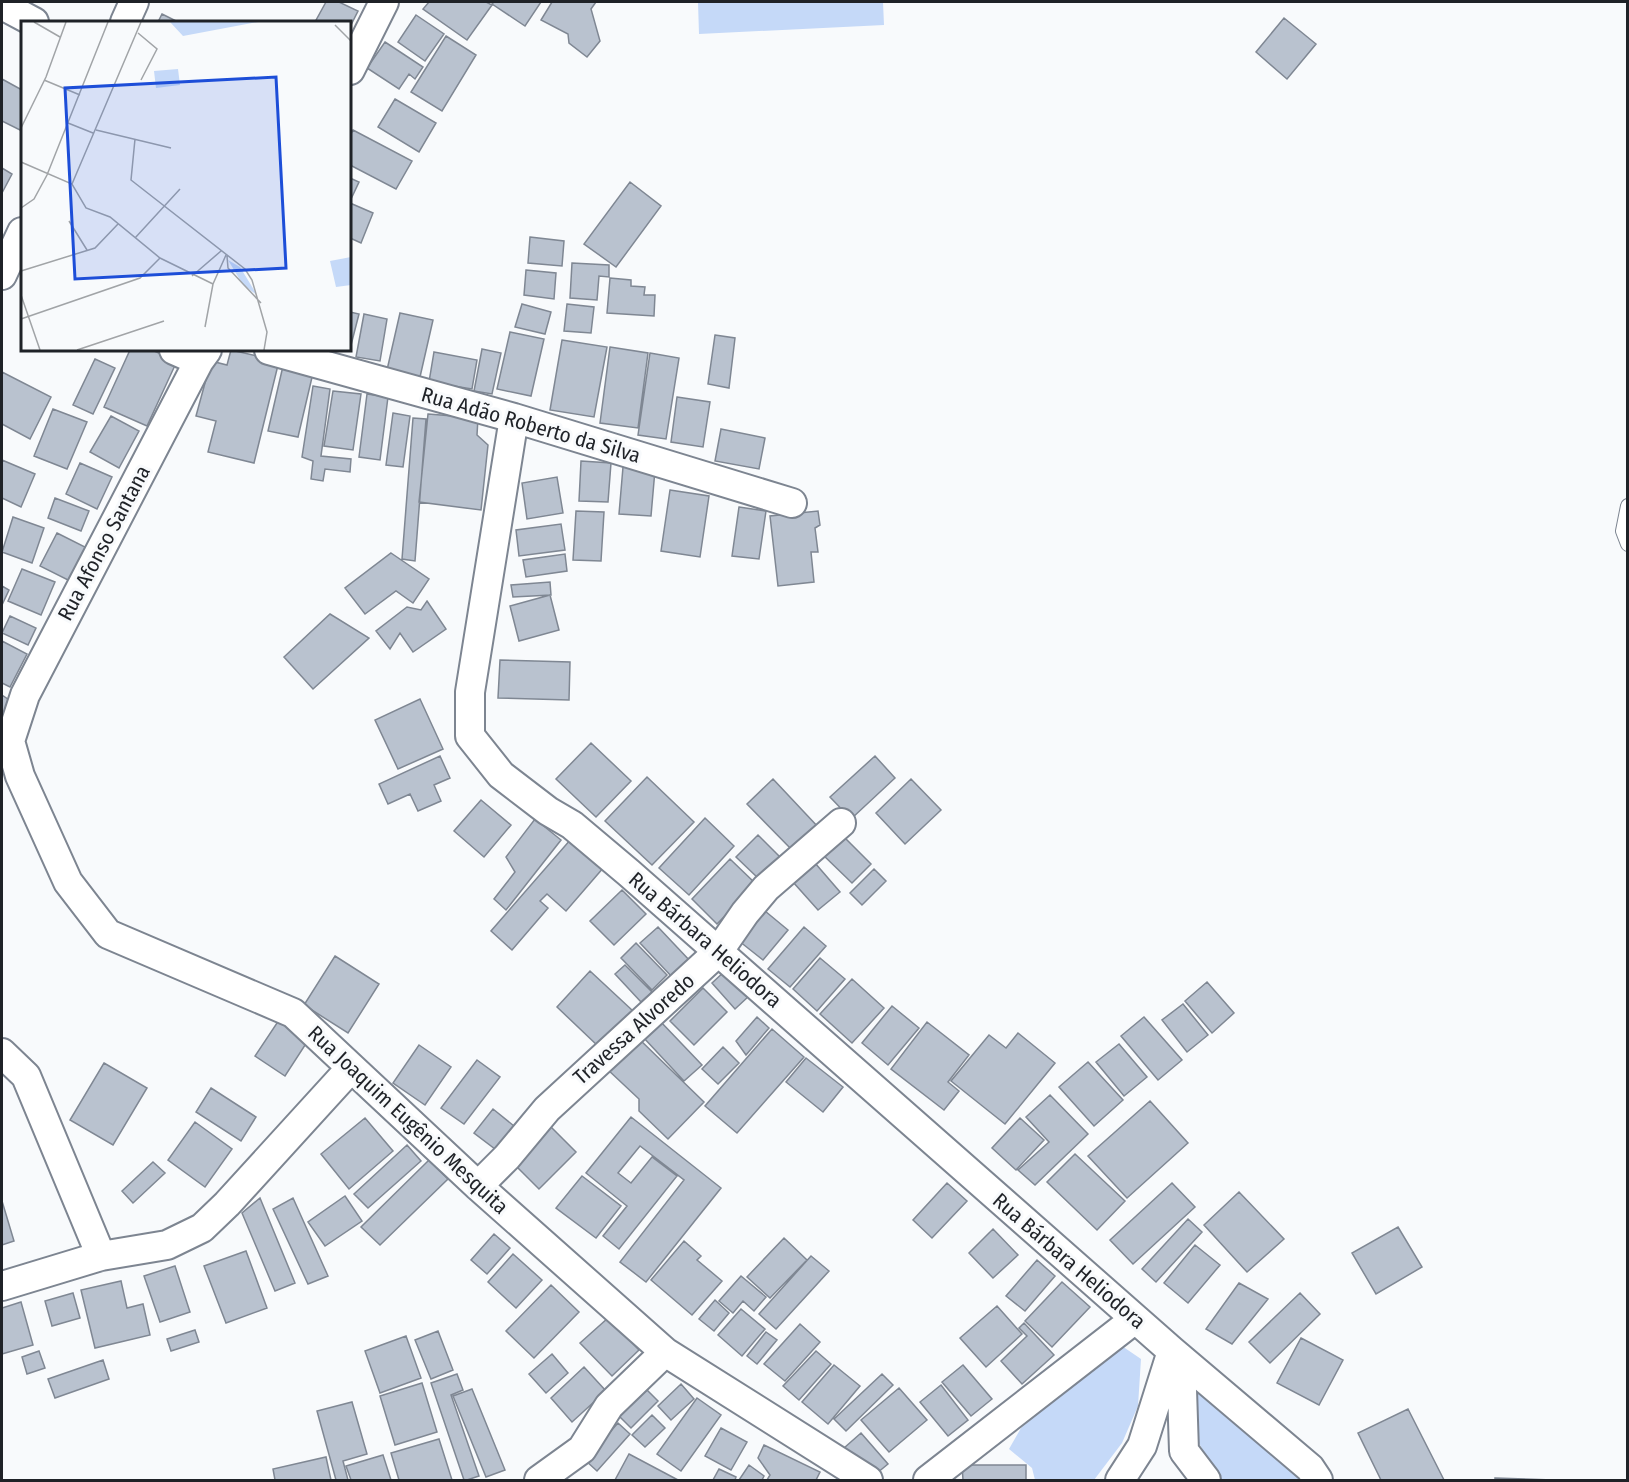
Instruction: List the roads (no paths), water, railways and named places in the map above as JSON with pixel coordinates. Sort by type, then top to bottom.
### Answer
[{"type":"street","points":[[125,21],[134,2]]},
{"type":"street","points":[[351,68],[384,2]]},
{"type":"street","points":[[2,5],[32,21]]},
{"type":"street","points":[[9,276],[21,235]]},
{"type":"street","name":"Rua Adão Roberto da Silva","points":[[274,351],[514,418],[792,503]]},
{"type":"street","name":"Rua Afonso Santana","points":[[6,739],[25,695],[193,353]]},
{"type":"street","name":"Rua Bárbara Heliodora","points":[[514,418],[470,692],[470,736],[501,775],[548,811],[572,825],[1176,1355],[1310,1468],[1318,1480]]},
{"type":"street","name":"Rua Joaquim Eugênio Mesquita","points":[[6,739],[20,776],[68,882],[108,934],[292,1013],[478,1186],[665,1352],[868,1480]]},
{"type":"street","name":"Travessa Alvoredo","points":[[478,1186],[507,1157],[547,1109],[718,952],[766,888],[841,823]]},
{"type":"street","points":[[2,1053],[26,1076],[101,1256]]},
{"type":"street","points":[[2,1286],[101,1256],[167,1245],[202,1228],[227,1204],[351,1068]]},
{"type":"street","points":[[928,1480],[1135,1319]]},
{"type":"street","points":[[539,1480],[582,1449],[609,1406],[665,1352]]},
{"type":"street","points":[[1120,1480],[1142,1446],[1176,1355]]},
{"type":"street","points":[[1176,1355],[1184,1451],[1206,1480]]},
{"type":"street","points":[[1142,1446],[1184,1451]]},
{"type":"lane","points":[[1628,506],[1623,531],[1628,544]]}]
